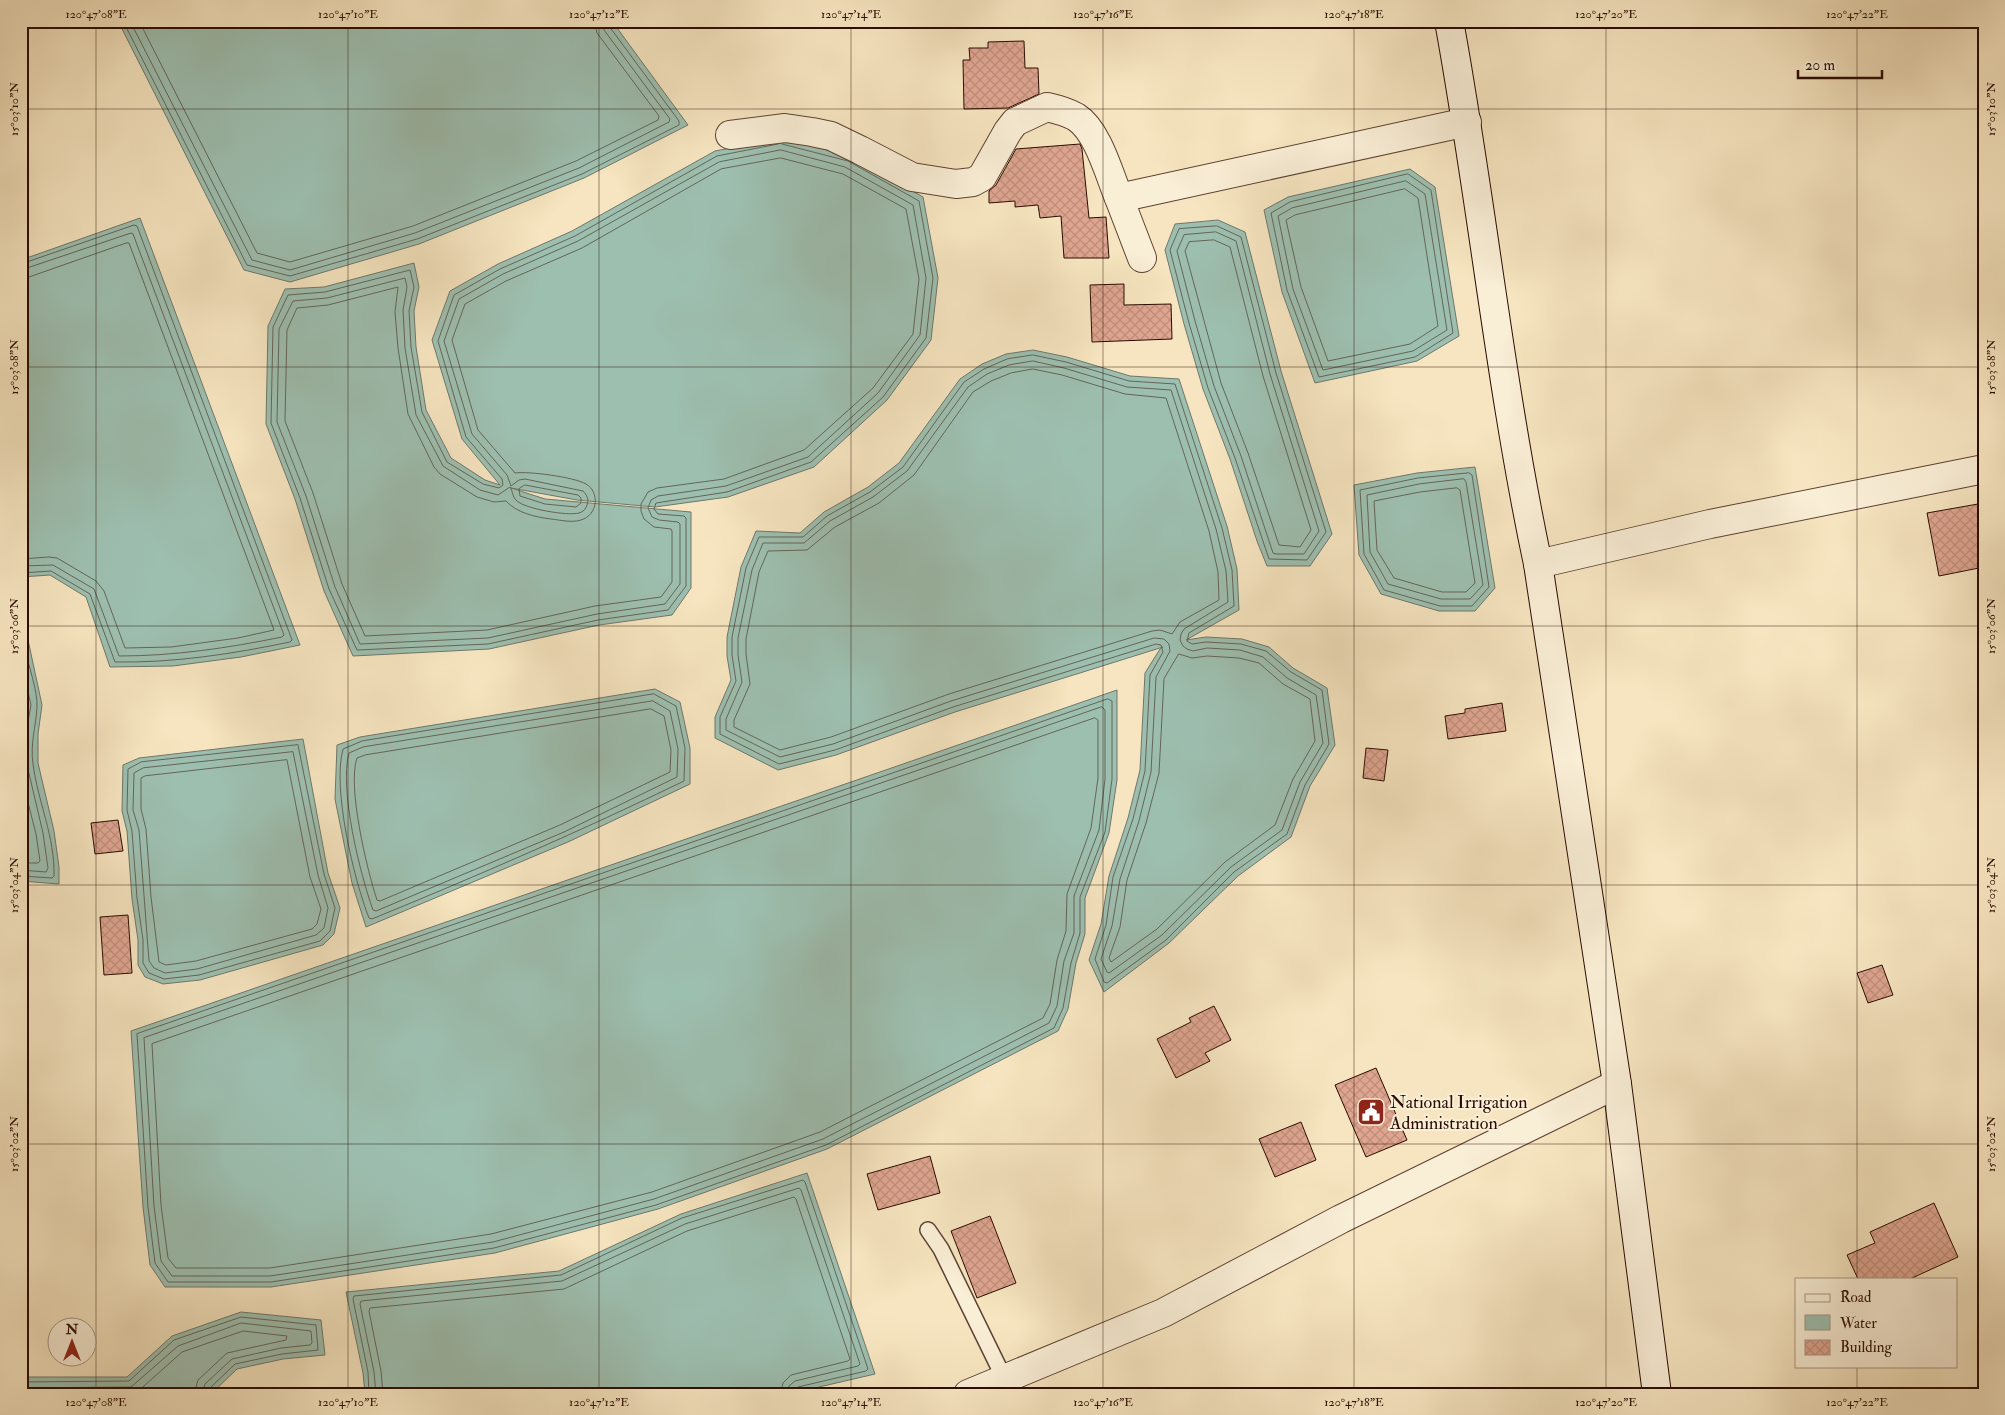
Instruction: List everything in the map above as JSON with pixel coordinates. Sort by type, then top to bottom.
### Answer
[{"type":"street","points":[[1449,21],[1467,122],[1522,487],[1538,564],[1618,1084],[1657,1394]]},
{"type":"street","points":[[730,136],[785,128],[812,132],[830,136],[912,177],[956,184],[973,182],[982,177],[998,146],[1015,122],[1046,107],[1063,111],[1077,118],[1093,134],[1142,258]]},
{"type":"street","points":[[1118,198],[1467,122]]},
{"type":"street","points":[[1538,564],[1710,524],[1984,469]]},
{"type":"street","points":[[968,1394],[1163,1313],[1341,1219],[1618,1084]]},
{"type":"lane","points":[[928,1230],[941,1249],[1005,1380]]},
{"type":"water","points":[[118,21],[612,21],[688,125],[584,178],[419,244],[290,282],[244,270]]},
{"type":"water","points":[[781,138],[850,156],[923,197],[938,278],[931,340],[887,400],[814,467],[728,497],[655,507],[577,500],[511,488],[545,499],[691,512],[691,588],[672,615],[599,625],[489,649],[353,656],[324,591],[295,499],[266,424],[268,326],[285,289],[324,287],[414,263],[419,287],[414,311],[416,347],[426,410],[451,458],[485,480],[500,485],[462,439],[432,340],[450,291],[498,264],[572,231],[715,151]]},
{"type":"water","points":[[1410,169],[1435,187],[1459,336],[1417,361],[1315,383],[1282,292],[1264,210],[1288,197]]},
{"type":"water","points":[[140,218],[300,645],[241,657],[173,666],[110,667],[86,597],[50,575],[21,577],[21,260]]},
{"type":"water","points":[[1218,220],[1245,232],[1281,371],[1332,534],[1310,566],[1267,566],[1230,459],[1203,389],[1184,324],[1165,250],[1175,224]]},
{"type":"water","points":[[1033,350],[1067,357],[1130,376],[1179,379],[1227,526],[1237,569],[1239,610],[1186,640],[1206,637],[1242,639],[1269,647],[1293,668],[1327,688],[1335,745],[1310,786],[1291,837],[1238,876],[1169,943],[1104,992],[1089,960],[1101,924],[1109,876],[1128,818],[1140,770],[1145,673],[1163,647],[955,712],[836,755],[778,770],[715,738],[715,717],[731,680],[727,656],[727,637],[741,567],[756,531],[800,533],[824,512],[868,487],[899,463],[960,379],[982,364],[1006,354]]},
{"type":"water","points":[[1475,467],[1495,588],[1475,611],[1439,611],[1381,594],[1359,555],[1354,485],[1417,473]]},
{"type":"water","points":[[21,640],[28,640],[42,705],[38,734],[38,763],[54,831],[59,867],[59,884],[21,881]]},
{"type":"water","points":[[655,689],[680,702],[690,748],[690,784],[568,842],[366,927],[352,883],[335,799],[337,745],[360,737]]},
{"type":"water","points":[[1117,690],[1117,780],[1109,833],[1085,898],[1085,934],[1076,963],[1068,1009],[1058,1031],[827,1149],[658,1209],[495,1253],[271,1287],[165,1287],[150,1265],[143,1207],[131,1031]]},
{"type":"water","points":[[303,739],[328,873],[340,908],[334,934],[323,945],[200,980],[163,984],[145,977],[138,965],[138,940],[132,899],[127,831],[122,811],[123,765],[139,758]]},
{"type":"water","points":[[807,1173],[875,1374],[789,1394],[365,1394],[363,1373],[346,1292],[559,1271],[681,1214]]},
{"type":"water","points":[[241,1312],[321,1320],[325,1355],[283,1359],[237,1369],[211,1394],[21,1394],[21,1377],[127,1377],[172,1336]]},
{"type":"building","points":[[1024,41],[1025,68],[1038,68],[1039,94],[1008,108],[964,109],[963,60],[970,60],[969,48],[988,48],[988,42]]},
{"type":"building","points":[[1080,144],[1089,218],[1106,217],[1109,258],[1064,258],[1061,216],[1040,218],[1038,205],[1015,207],[1015,201],[989,203],[989,191],[996,185],[1016,149]]},
{"type":"building","points":[[1124,284],[1124,305],[1171,304],[1172,339],[1092,342],[1090,285]]},
{"type":"building","points":[[1978,504],[1984,533],[1984,567],[1939,576],[1927,513]]},
{"type":"building","points":[[1502,703],[1506,731],[1448,739],[1445,716],[1465,713],[1465,709]]},
{"type":"building","points":[[1366,748],[1388,750],[1384,781],[1363,778]]},
{"type":"building","points":[[118,820],[123,851],[95,854],[91,823]]},
{"type":"building","points":[[128,915],[132,973],[104,975],[100,917]]},
{"type":"building","points":[[1882,965],[1893,995],[1868,1003],[1857,973]]},
{"type":"building","points":[[1214,1006],[1231,1040],[1205,1053],[1210,1061],[1176,1078],[1157,1039],[1191,1022],[1189,1018]]},
{"type":"building","name":"National Irrigation Administration","points":[[1376,1068],[1407,1140],[1366,1157],[1335,1085]]},
{"type":"building","points":[[1301,1122],[1316,1160],[1275,1177],[1259,1139]]},
{"type":"building","points":[[930,1156],[940,1193],[878,1210],[867,1174]]},
{"type":"building","points":[[1934,1203],[1958,1257],[1912,1278],[1858,1278],[1847,1255],[1875,1243],[1870,1232]]},
{"type":"building","points":[[990,1216],[1016,1283],[977,1298],[951,1231]]},
{"type":"place","name":"National Irrigation Administration","points":[[1371,1112]]}]
